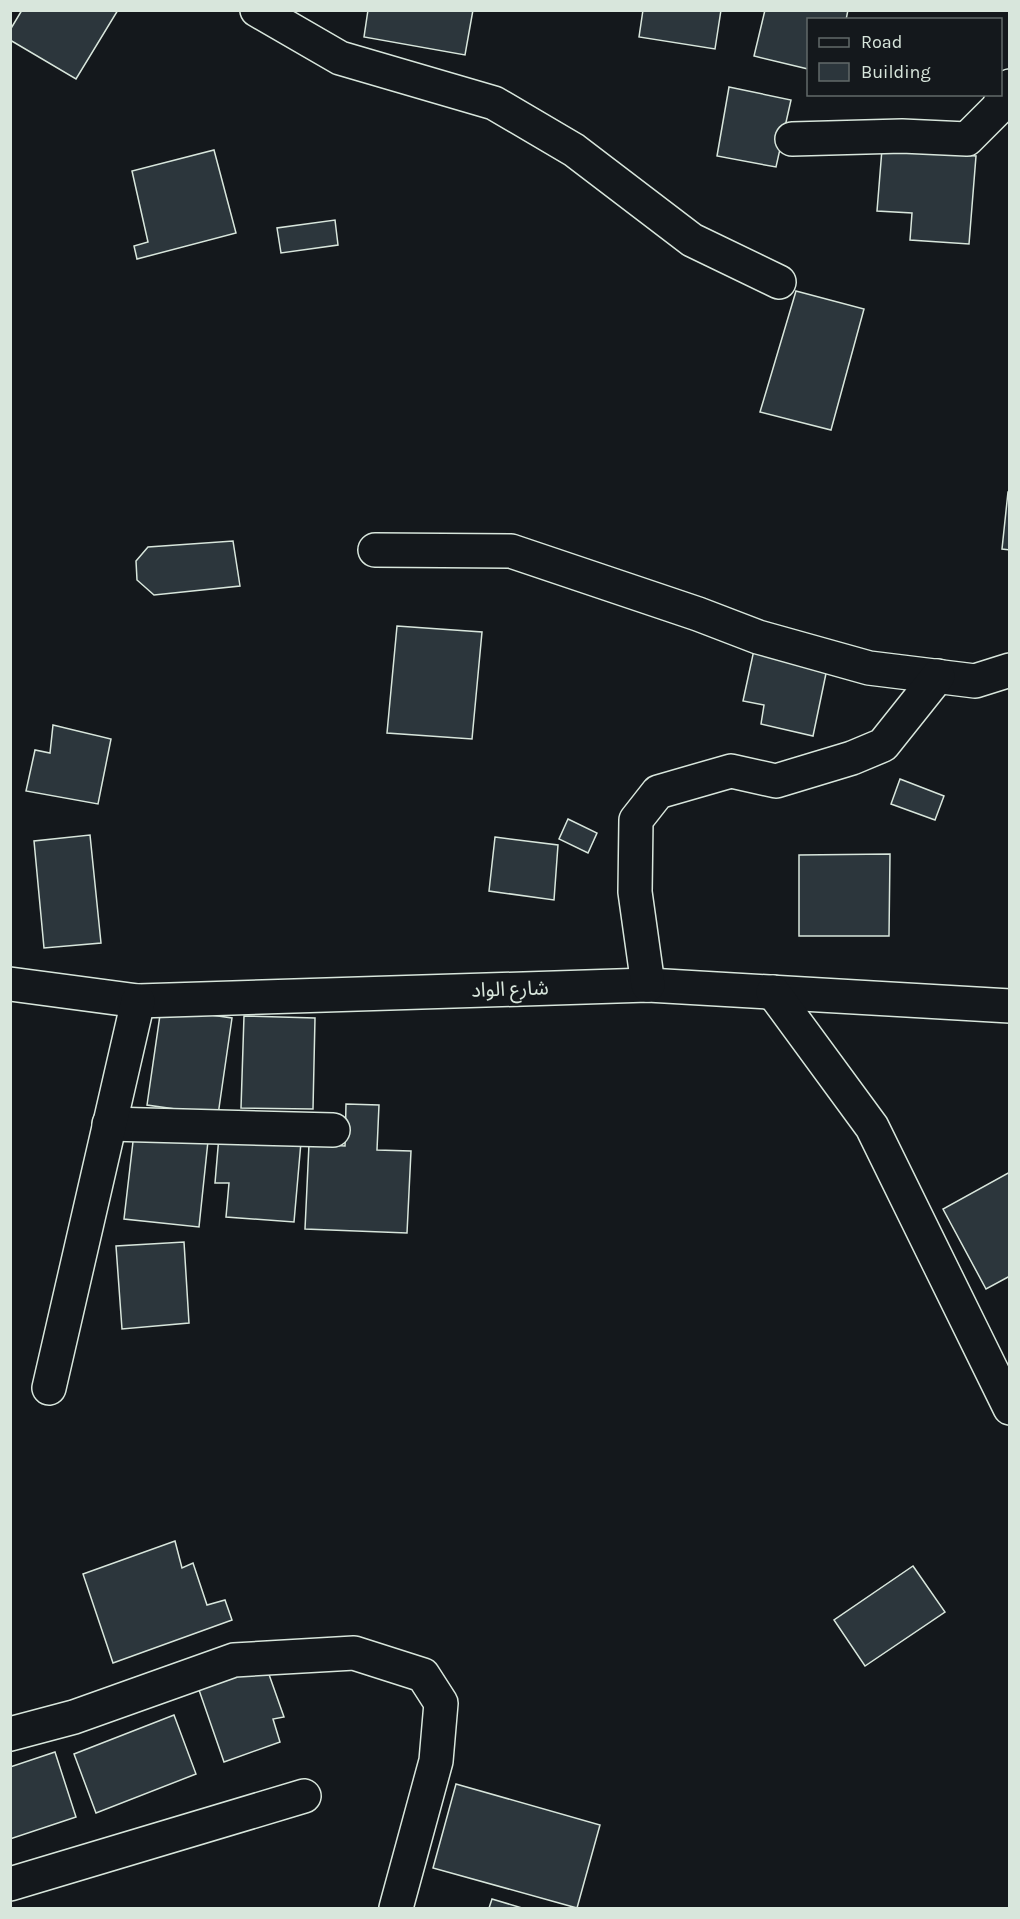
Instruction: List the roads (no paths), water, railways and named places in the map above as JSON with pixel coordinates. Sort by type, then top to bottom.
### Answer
[{"type":"street","points":[[257,10],[340,58],[494,103],[574,150],[692,240],[779,282]]},
{"type":"street","points":[[792,139],[902,136],[967,138],[997,109],[1010,86]]},
{"type":"street","points":[[375,550],[511,551],[699,614],[758,637],[869,668],[975,681],[1010,670]]},
{"type":"street","points":[[648,985],[635,892],[636,820],[658,792],[731,771],[776,781],[852,758],[883,745],[938,676]]},
{"type":"street","name":"شارع الواد","points":[[10,984],[138,1001],[648,985],[1010,1006]]},
{"type":"street","points":[[773,992],[872,1127],[1010,1408]]},
{"type":"street","points":[[49,1388],[138,1001]]},
{"type":"street","points":[[109,1124],[333,1130]]},
{"type":"street","points":[[10,1734],[74,1717],[234,1660],[354,1653],[423,1676],[441,1703],[436,1761],[396,1908]]},
{"type":"street","points":[[10,1884],[304,1796]]}]
